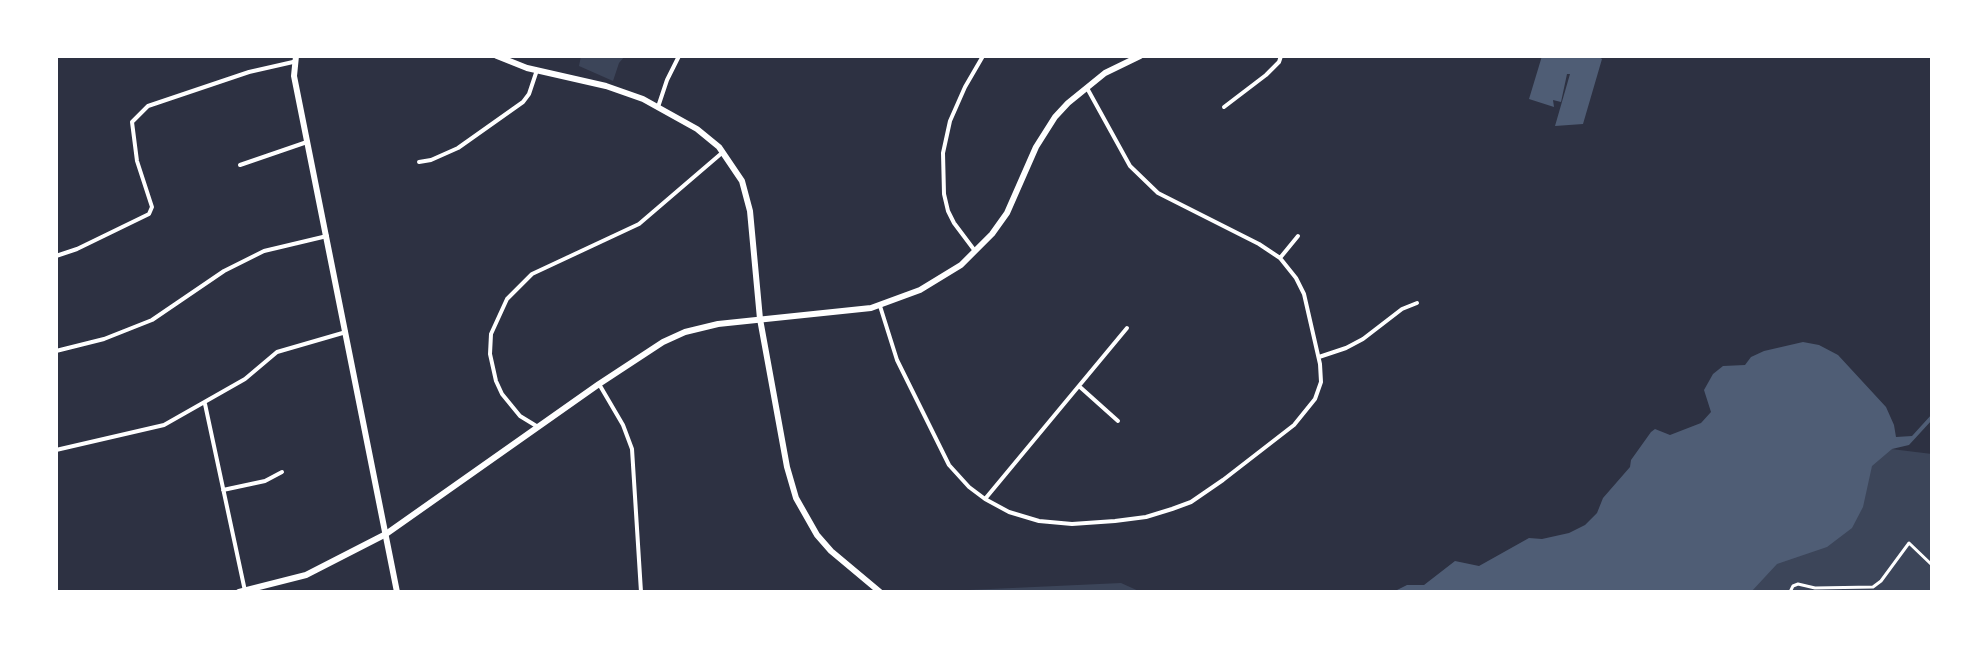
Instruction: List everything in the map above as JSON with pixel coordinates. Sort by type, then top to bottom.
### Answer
[{"type":"street","points":[[497,56],[537,70],[606,86],[658,107],[697,129],[723,152],[742,181],[750,211],[760,319],[787,467],[801,510],[831,551],[880,592]]},
{"type":"street","points":[[658,107],[679,56]]},
{"type":"street","points":[[970,56],[981,58],[950,121],[944,143],[942,171],[948,211],[975,251]]},
{"type":"street","points":[[205,404],[242,591],[306,575],[386,534],[663,342],[685,332],[718,324],[880,306],[920,290],[961,265],[1007,213],[1036,147],[1055,117],[1105,73],[1140,56]]},
{"type":"street","points":[[1224,107],[1266,75],[1281,56]]},
{"type":"street","points":[[56,256],[149,214],[152,207],[137,161],[132,122],[148,106],[294,59],[307,142],[397,592]]},
{"type":"street","points":[[419,162],[458,148],[523,102],[537,70]]},
{"type":"street","points":[[880,306],[897,360],[945,458],[959,477],[985,499],[1009,512],[1039,521],[1072,524],[1146,517],[1191,502],[1294,425],[1315,399],[1321,382],[1319,357],[1304,294],[1296,278],[1280,258],[1259,244],[1158,193],[1130,166],[1086,87]]},
{"type":"street","points":[[240,165],[307,142]]},
{"type":"street","points":[[540,428],[520,416],[502,394],[496,381],[490,354],[491,334],[507,299],[532,274],[639,224],[723,152]]},
{"type":"street","points":[[56,351],[104,339],[152,320],[224,271],[264,251],[327,236]]},
{"type":"street","points":[[1280,258],[1298,236]]},
{"type":"street","points":[[1319,357],[1363,339],[1402,309],[1417,303]]},
{"type":"street","points":[[985,499],[1127,328]]},
{"type":"street","points":[[56,450],[164,425],[245,379],[277,352],[346,332]]},
{"type":"street","points":[[599,384],[623,425],[632,449],[641,592]]},
{"type":"street","points":[[1080,387],[1118,421]]},
{"type":"street","points":[[223,490],[265,481],[282,472]]},
{"type":"street","points":[[1790,592],[1798,584],[1840,590],[1873,587],[1909,543],[1932,565]]},
{"type":"shaded area","points":[[581,56],[625,56],[613,81],[579,66]]},
{"type":"shaded area","points":[[1542,56],[1598,56],[1602,59],[1583,124],[1555,126],[1570,74],[1567,74],[1561,102],[1553,100],[1554,107],[1529,99]]},
{"type":"shaded area","points":[[1803,342],[1819,345],[1838,355],[1886,407],[1896,437],[1912,436],[1932,414],[1932,420],[1909,445],[1892,449],[1872,466],[1863,507],[1852,528],[1827,547],[1777,564],[1751,592],[1393,592],[1407,585],[1424,585],[1455,561],[1479,566],[1529,538],[1542,539],[1569,533],[1585,525],[1630,467],[1631,460],[1651,432],[1655,429],[1670,435],[1701,423],[1711,412],[1704,390],[1713,374],[1723,366],[1745,365],[1751,357],[1764,351]]},
{"type":"shaded area","points":[[1883,448],[1932,454],[1932,592],[1734,592],[1854,472]]},
{"type":"shaded area","points":[[1121,583],[1141,592],[925,592]]}]
